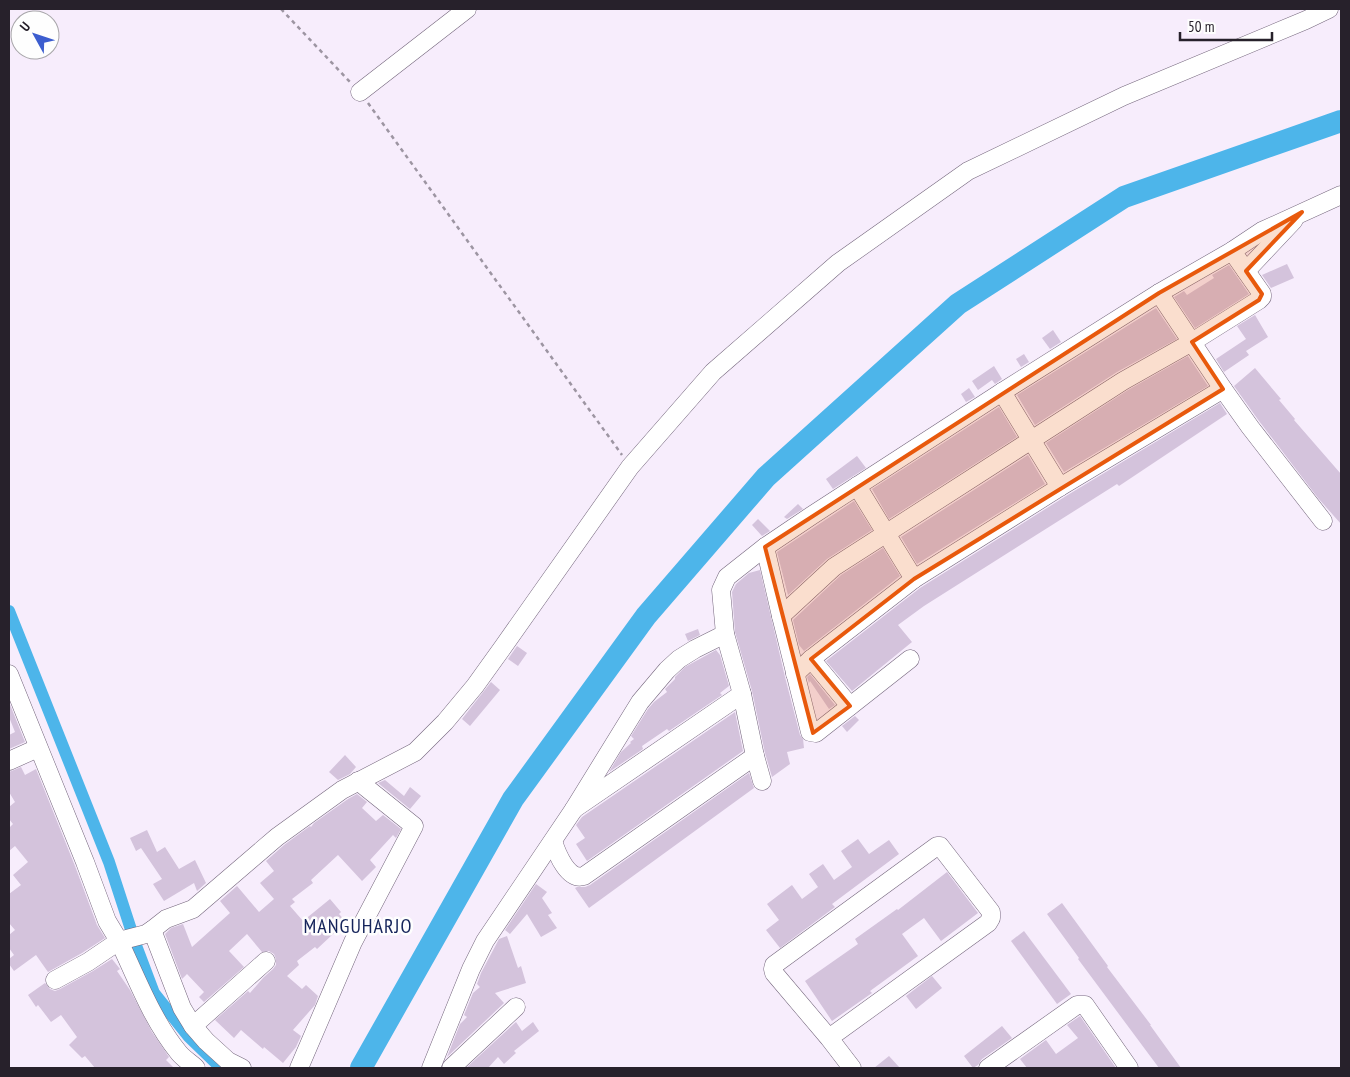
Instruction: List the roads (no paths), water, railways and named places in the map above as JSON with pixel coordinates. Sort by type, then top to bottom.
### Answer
[{"type":"street","points":[[360,92],[467,9]]},
{"type":"street","points":[[55,980],[123,940],[149,932],[166,919],[193,909],[277,837],[342,790],[415,752],[445,722],[475,686],[630,467],[714,372],[838,264],[968,171],[1124,96],[1329,9]]},
{"type":"street","points":[[762,781],[742,694],[725,634],[721,590],[726,577],[811,516],[1159,293],[1232,251],[1262,231],[1341,195]]},
{"type":"street","points":[[1246,271],[1302,212]]},
{"type":"street","points":[[781,616],[834,567],[1123,381],[1192,342],[1259,300],[1262,294],[1232,251]]},
{"type":"street","points":[[1159,293],[1250,427],[1323,521]]},
{"type":"street","points":[[795,674],[811,659],[914,579],[1060,487],[1223,389]]},
{"type":"street","points":[[1002,392],[1060,487]]},
{"type":"street","points":[[857,486],[914,579]]},
{"type":"street","points":[[765,548],[810,732],[816,733],[910,659]]},
{"type":"street","points":[[430,1068],[471,969],[485,941],[574,809],[640,702],[679,659],[694,649],[725,634]]},
{"type":"street","points":[[811,659],[850,706]]},
{"type":"street","points":[[9,674],[107,921],[123,940],[143,994],[159,1026],[180,1054],[196,1068]]},
{"type":"street","points":[[574,809],[742,694]]},
{"type":"street","points":[[9,761],[38,748]]},
{"type":"street","points":[[553,841],[558,857],[573,876],[584,876],[755,756]]},
{"type":"street","points":[[299,1068],[354,942],[414,826],[358,781]]},
{"type":"street","points":[[830,1038],[988,923],[991,918],[991,912],[940,846],[937,846],[774,965],[774,973],[830,1038],[852,1068]]},
{"type":"street","points":[[149,932],[182,1008],[193,1026],[228,1061],[242,1068]]},
{"type":"street","points":[[193,1026],[266,961]]},
{"type":"street","points":[[988,1068],[1077,1005],[1085,1005],[1129,1068]]},
{"type":"street","points":[[451,1068],[516,1007]]},
{"type":"waterway","points":[[361,1068],[513,799],[646,616],[766,477],[958,304],[1124,197],[1341,121]]},
{"type":"waterway","points":[[9,611],[109,862],[154,993],[189,1037],[221,1068]]},
{"type":"district","name":"MANGUHARJO","points":[[358,926]]}]
